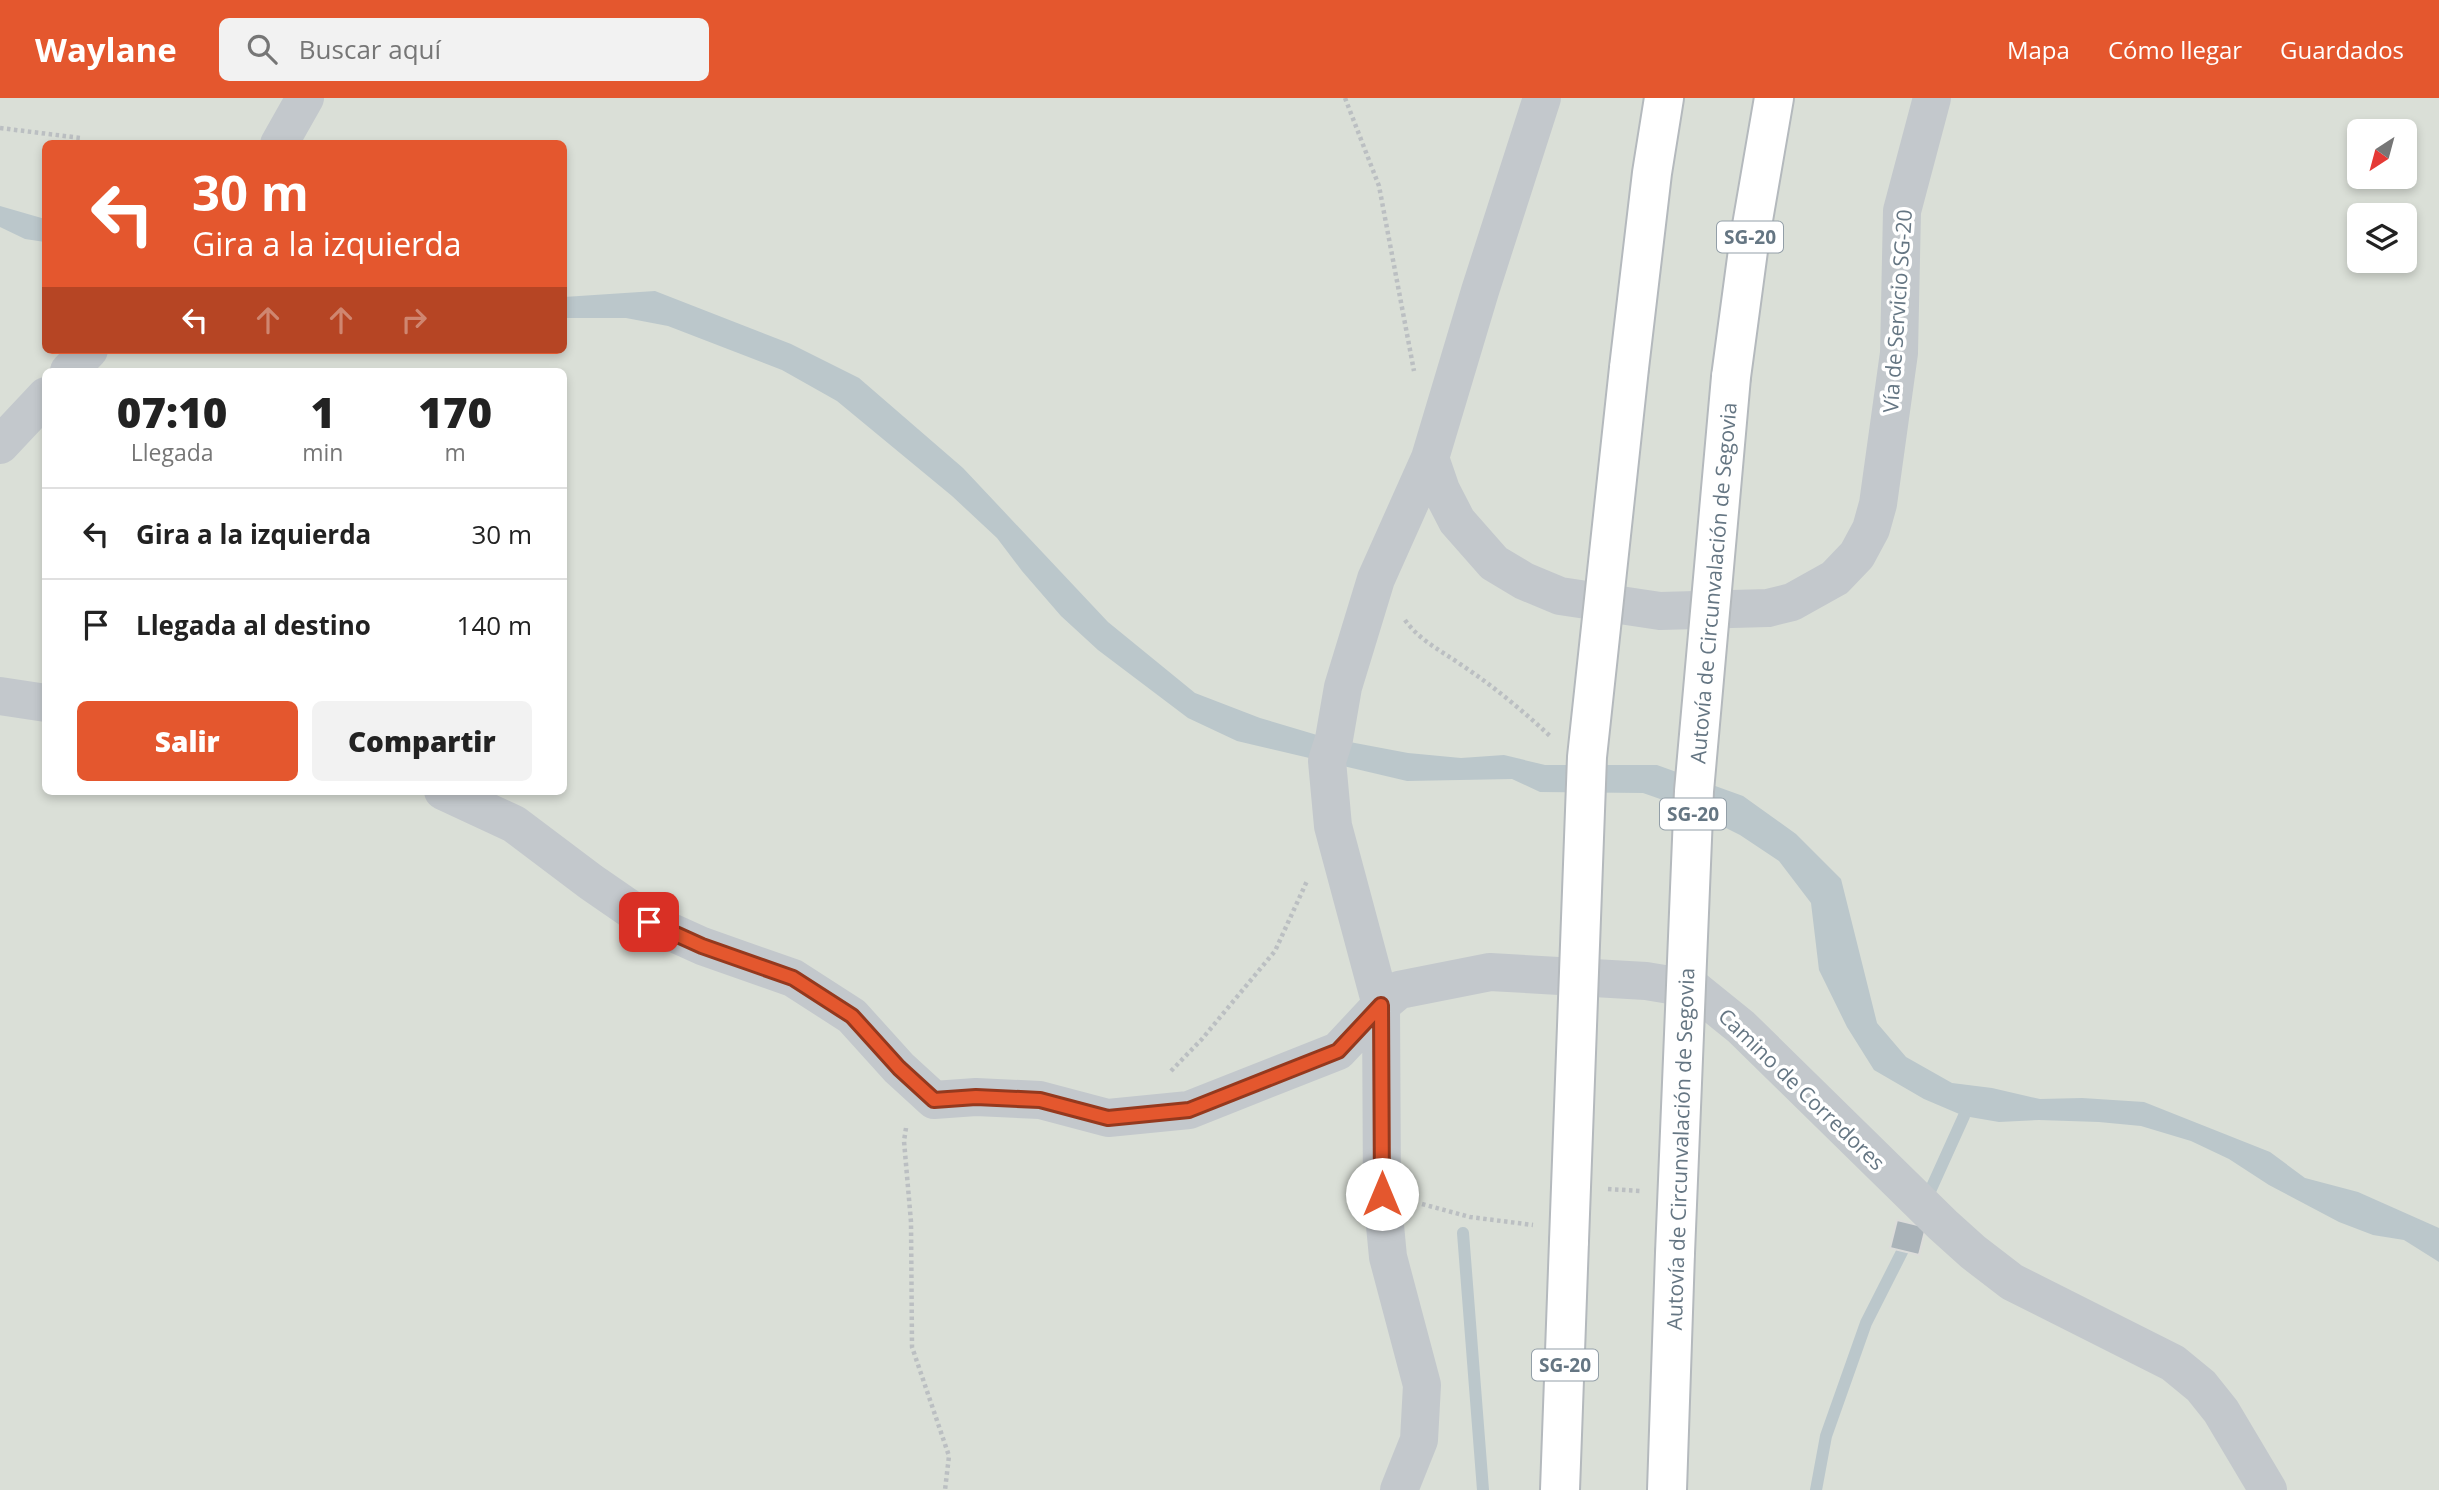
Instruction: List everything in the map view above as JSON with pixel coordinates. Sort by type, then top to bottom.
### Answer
[{"type":"highway","name":"SG-20","points":[[1560,1490],[1553,1233],[1587,757],[1629,368],[1652,173],[1664,98]]},
{"type":"highway","name":"Autovía de Circunvalación de Segovia","points":[[1667,1490],[1694,792],[1731,377],[1749,243],[1774,98]]},
{"type":"street","points":[[281,140],[305,98]]},
{"type":"street","points":[[1399,1490],[1419,1440],[1422,1385],[1388,1257],[1382,1194],[1381,1005],[1332,826],[1327,761],[1334,739],[1343,687],[1376,579],[1430,458],[1542,98]]},
{"type":"street","name":"Vía de Servicio SG-20","points":[[1430,458],[1441,490],[1457,521],[1494,562],[1524,581],[1560,596],[1660,611],[1768,608],[1792,602],[1835,578],[1857,555],[1871,529],[1878,504],[1899,354],[1902,211],[1932,98]]},
{"type":"street","points":[[72,368],[85,354]]},
{"type":"street","points":[[0,445],[42,400]]},
{"type":"street","points":[[0,696],[42,702]]},
{"type":"street","name":"Camino de Corredores","points":[[452,795],[514,824],[649,922],[702,946],[793,978],[852,1016],[934,1100],[976,1097],[1040,1100],[1108,1118],[1189,1110],[1338,1051],[1381,1005],[1399,990],[1490,972],[1646,981],[1693,989],[1741,1027],[1943,1225],[1991,1267],[2012,1282],[2173,1363],[2201,1386],[2221,1411],[2268,1490]]},
{"type":"path","points":[[1345,98],[1379,186],[1415,376]]},
{"type":"path","points":[[0,128],[81,138]]},
{"type":"path","points":[[1376,579],[1416,635],[1513,703],[1556,742]]},
{"type":"path","points":[[1127,1116],[1202,1039],[1275,951],[1332,826]]},
{"type":"path","points":[[915,1082],[904,1141],[911,1222],[912,1347],[949,1455],[945,1490]]},
{"type":"path","points":[[1595,1188],[1650,1192]]},
{"type":"path","points":[[1382,1194],[1470,1217],[1553,1233]]},
{"type":"shaded area","points":[[0,98],[2439,98],[2439,1490],[0,1490]]},
{"type":"shaded area","points":[[0,206],[42,218],[42,242],[25,239],[0,227]]},
{"type":"shaded area","points":[[655,291],[791,344],[859,378],[963,468],[1108,622],[1195,693],[1260,718],[1317,735],[1408,753],[1461,758],[1504,755],[1545,765],[1657,765],[1743,796],[1796,834],[1841,879],[1877,1023],[1906,1057],[1952,1083],[1992,1088],[2040,1099],[2082,1098],[2144,1102],[2270,1152],[2305,1178],[2358,1192],[2439,1228],[2439,1262],[2404,1240],[2373,1235],[2339,1222],[2269,1185],[2229,1159],[2191,1141],[2141,1126],[2039,1120],[1999,1122],[1964,1116],[1924,1099],[1874,1070],[1847,1027],[1819,970],[1811,903],[1779,861],[1740,835],[1686,808],[1643,793],[1540,792],[1512,779],[1407,781],[1237,741],[1188,718],[1098,650],[1061,616],[997,538],[952,496],[837,401],[782,370],[668,326],[626,318],[567,318],[567,297]]},
{"type":"building","points":[[1897,1220],[1926,1227],[1919,1255],[1890,1248]]},
{"type":"waterway","points":[[1926,1200],[1964,1116]]},
{"type":"waterway","points":[[1463,1233],[1483,1490]]},
{"type":"waterway","points":[[1816,1490],[1826,1436],[1866,1323],[1910,1236]]},
{"type":"route","points":[[649,922],[702,946],[793,978],[852,1016],[899,1068],[934,1100],[976,1097],[1040,1100],[1108,1118],[1189,1110],[1338,1051],[1381,1005],[1382,1194]]}]
